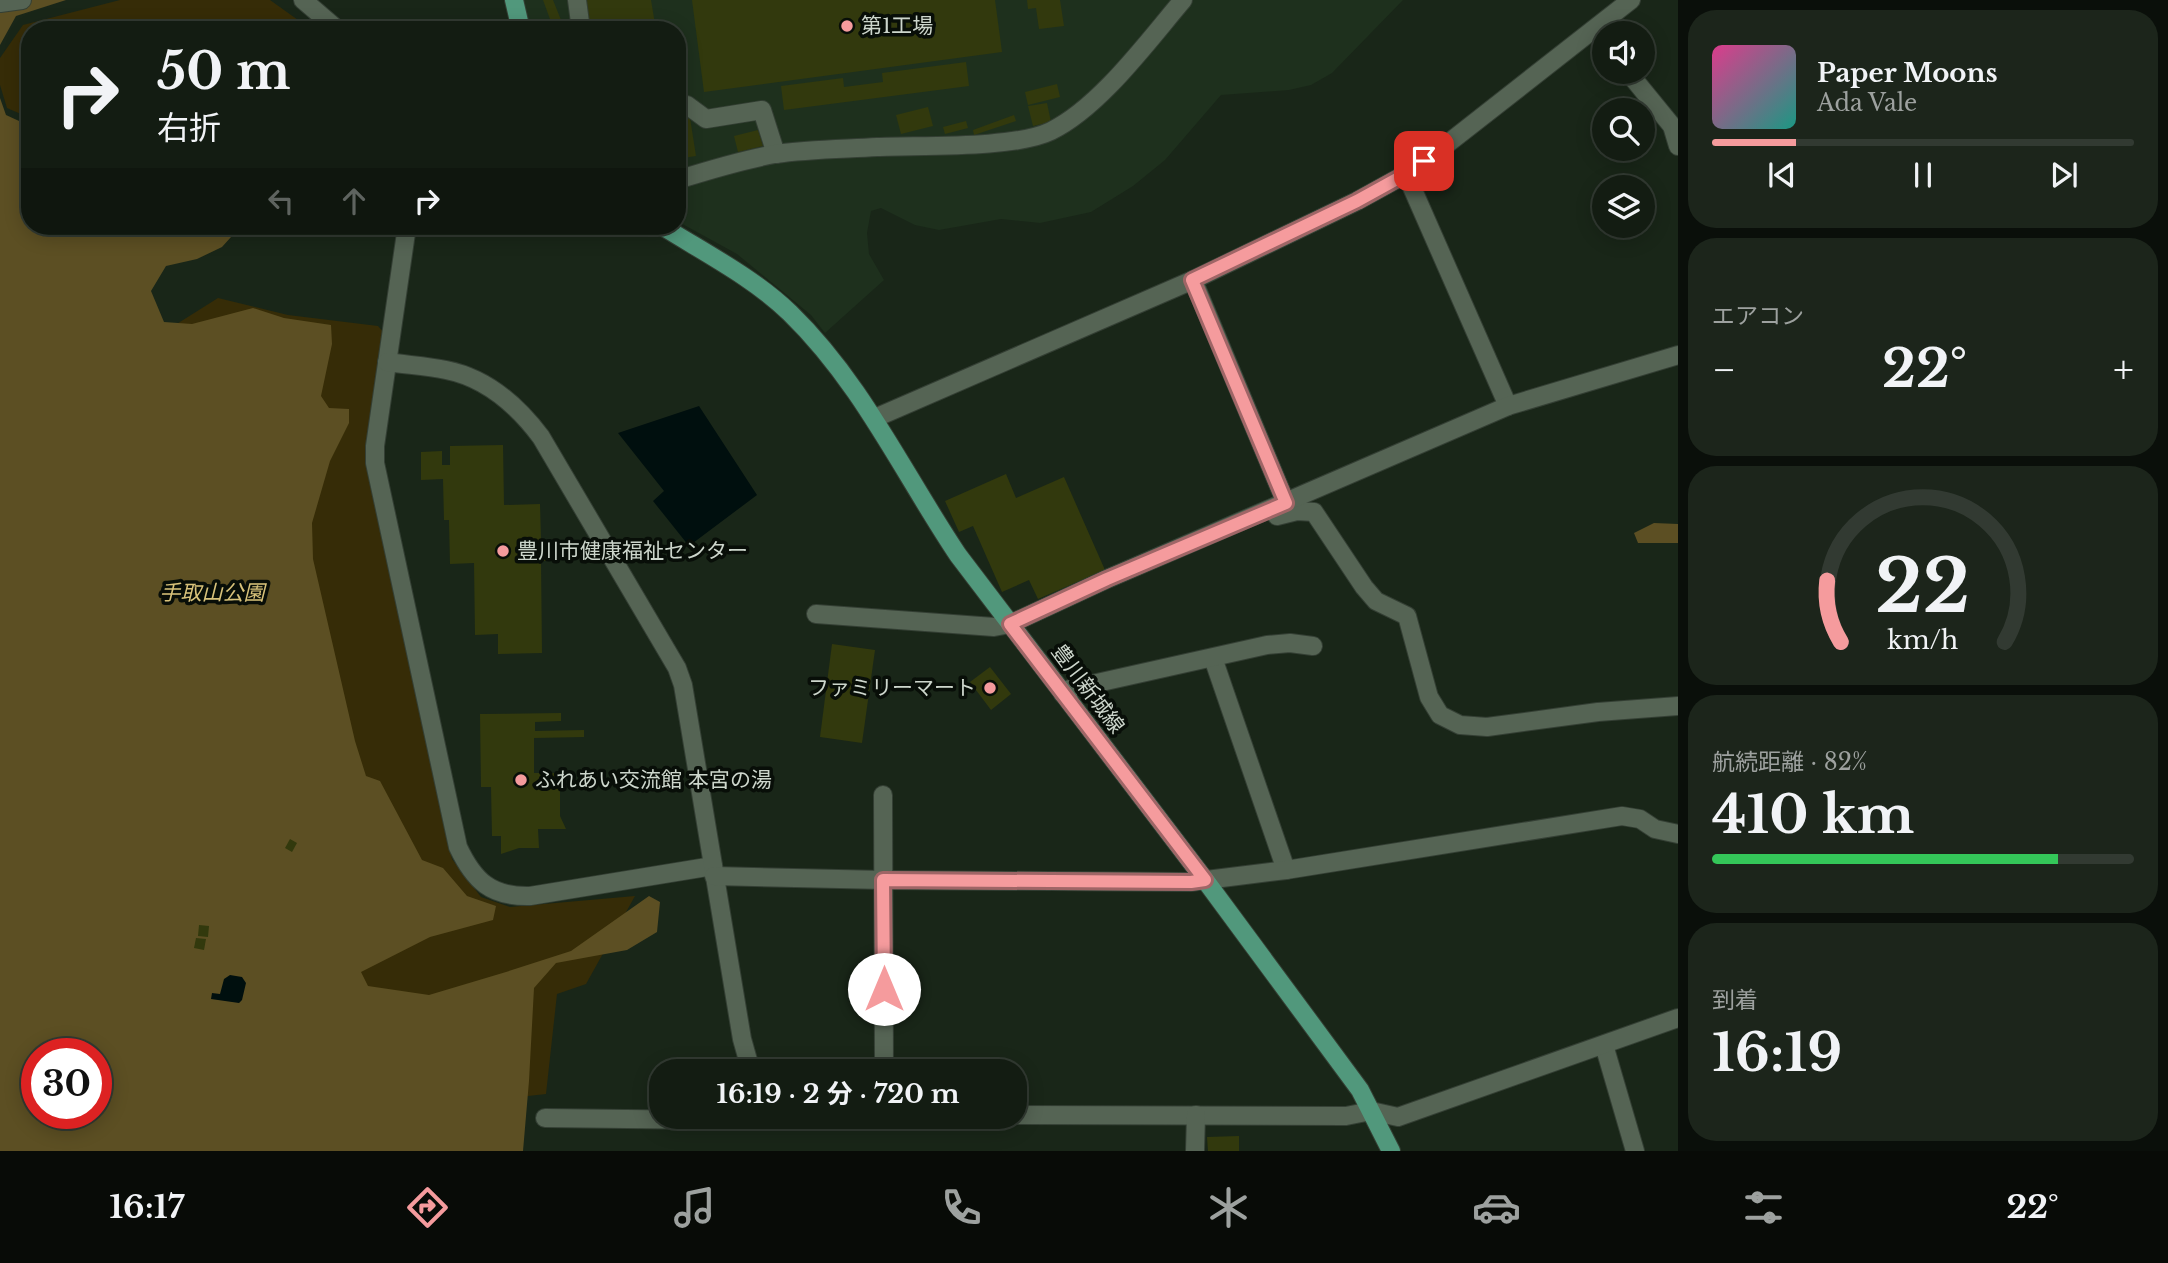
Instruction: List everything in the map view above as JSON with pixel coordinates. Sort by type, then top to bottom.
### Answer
[{"type":"main road","points":[[514,0],[519,21]]},
{"type":"main road","name":"豊川新城線","points":[[676,235],[749,281],[789,312],[840,368],[875,418],[933,519],[1360,1090],[1391,1151]]},
{"type":"street","points":[[0,3],[22,0]]},
{"type":"street","points":[[303,0],[328,21]]},
{"type":"street","points":[[577,0],[580,21]]},
{"type":"street","points":[[686,177],[776,154],[994,142],[1038,137],[1074,117],[1107,86],[1183,0]]},
{"type":"street","points":[[1612,21],[1631,0]]},
{"type":"street","points":[[875,418],[1192,280],[1357,201],[1406,174],[1592,41]]},
{"type":"street","points":[[1638,84],[1672,126],[1678,146]]},
{"type":"street","points":[[686,105],[706,119],[762,110],[776,154]]},
{"type":"street","points":[[1406,174],[1508,406]]},
{"type":"street","points":[[406,235],[374,446],[376,474],[458,847],[469,869],[483,884],[498,892],[521,897],[714,871],[883,880],[1191,882],[1286,870],[1622,817],[1640,819],[1655,829],[1678,834]]},
{"type":"street","points":[[1192,280],[1286,503]]},
{"type":"street","points":[[816,614],[994,627],[1010,624],[1107,579],[1508,406],[1678,355]]},
{"type":"street","points":[[387,362],[448,370],[479,382],[506,398],[525,416],[541,438],[677,668],[683,685],[742,1039],[748,1059]]},
{"type":"street","points":[[1107,579],[1116,584],[1126,583],[1272,518],[1297,511],[1314,512],[1376,601],[1407,616],[1429,697],[1440,715],[1460,725],[1487,727],[1598,712],[1678,706]]},
{"type":"street","points":[[1063,694],[1070,689],[1267,645],[1290,643],[1313,646]]},
{"type":"street","points":[[1213,658],[1286,870]]},
{"type":"street","points":[[883,795],[884,1059]]},
{"type":"street","points":[[1027,1115],[1346,1116],[1371,1111],[1398,1117],[1678,1018]]},
{"type":"street","points":[[1604,1045],[1635,1151]]},
{"type":"street","points":[[1195,1151],[1196,1115]]},
{"type":"street","points":[[545,1118],[649,1119]]},
{"type":"shaded area","points":[[522,0],[1403,0],[1332,73],[1311,85],[1289,90],[1221,95],[1165,160],[1133,186],[1091,212],[1040,223],[1001,219],[939,230],[915,225],[881,208],[871,211],[867,233],[869,254],[884,280],[825,333],[811,315],[737,254],[686,226],[686,21],[529,21]]},
{"type":"shaded area","points":[[699,406],[757,495],[689,546],[653,501],[664,491],[618,433]]},
{"type":"shaded area","points":[[230,975],[242,977],[246,983],[242,1000],[239,1003],[211,999],[212,993],[220,994],[224,979]]},
{"type":"green space","points":[[0,0],[66,0],[16,16],[0,45]]},
{"type":"green space","points":[[120,0],[270,0],[299,21],[39,21]]},
{"type":"green space","points":[[21,28],[21,114],[7,108],[0,85],[0,58]]},
{"type":"green space","name":"手取山公園","points":[[0,98],[6,115],[21,122],[21,235],[233,235],[222,247],[197,259],[166,266],[151,291],[164,322],[192,324],[253,308],[284,318],[331,325],[332,344],[321,396],[329,408],[349,409],[349,423],[330,461],[312,523],[313,559],[355,741],[366,776],[380,781],[422,860],[443,868],[467,896],[496,906],[493,920],[430,937],[361,972],[368,986],[429,995],[571,951],[649,896],[660,902],[657,932],[627,950],[556,963],[534,988],[523,1151],[0,1151]]},
{"type":"green space","name":"手取山公園","points":[[218,298],[288,315],[378,326],[384,333],[369,442],[452,859],[481,897],[510,907],[635,896],[586,984],[557,994],[546,1094],[428,1107],[0,600],[145,344]]},
{"type":"green space","points":[[1654,523],[1678,524],[1678,543],[1638,543],[1634,533]]},
{"type":"building","points":[[543,0],[553,0],[561,21],[551,21]]},
{"type":"building","points":[[585,0],[651,0],[654,21],[588,21]]},
{"type":"building","name":"第1工場","points":[[692,0],[995,0],[1002,52],[704,92]]},
{"type":"building","points":[[1027,0],[1060,0],[1064,26],[1039,29],[1036,8],[1028,9]]},
{"type":"building","points":[[966,62],[969,86],[784,110],[781,86],[843,78],[844,87],[883,82],[882,73]]},
{"type":"building","points":[[1057,84],[1060,97],[1028,105],[1025,92]]},
{"type":"building","points":[[1047,103],[1051,122],[1033,126],[1028,106]]},
{"type":"building","points":[[928,107],[933,126],[901,134],[896,115]]},
{"type":"building","points":[[1014,115],[1016,121],[974,135],[973,130]]},
{"type":"building","points":[[690,118],[696,156],[686,158],[686,119]]},
{"type":"building","points":[[966,121],[968,128],[945,134],[943,127]]},
{"type":"building","points":[[758,130],[763,146],[738,152],[734,136]]},
{"type":"building","name":"豊川市健康福祉センター","points":[[503,445],[504,505],[540,504],[541,540],[557,540],[557,561],[541,561],[542,653],[498,654],[498,634],[475,635],[474,563],[450,564],[449,520],[444,520],[443,479],[421,480],[421,452],[442,451],[442,465],[450,465],[450,446]]},
{"type":"building","points":[[1006,474],[1016,498],[1064,477],[1105,570],[1038,599],[1029,580],[1002,592],[973,526],[959,532],[945,501]]},
{"type":"building","points":[[832,644],[875,650],[862,743],[820,737]]},
{"type":"building","name":"ファミリーマート","points":[[990,667],[1011,694],[991,710],[970,682]]},
{"type":"building","name":"ふれあい交流館 本宮の湯","points":[[561,713],[561,721],[535,722],[535,731],[584,730],[584,737],[534,738],[534,773],[560,773],[560,816],[566,829],[538,829],[539,848],[519,848],[501,854],[501,836],[492,836],[491,787],[481,787],[480,714]]},
{"type":"building","points":[[290,839],[297,843],[292,852],[285,848]]},
{"type":"building","points":[[199,925],[209,926],[208,937],[198,936]]},
{"type":"building","points":[[196,938],[206,939],[204,950],[194,948]]},
{"type":"building","points":[[1239,1136],[1239,1151],[1208,1151],[1207,1137]]},
{"type":"place","name":"第1工場","points":[[847,26]]},
{"type":"place","name":"豊川市健康福祉センター","points":[[503,551]]},
{"type":"place","name":"ファミリーマート","points":[[990,688]]},
{"type":"place","name":"ふれあい交流館 本宮の湯","points":[[521,780]]},
{"type":"route","points":[[884,989],[883,880],[1205,880],[1010,624],[1107,579],[1286,503],[1192,280],[1357,201],[1424,161]]}]
